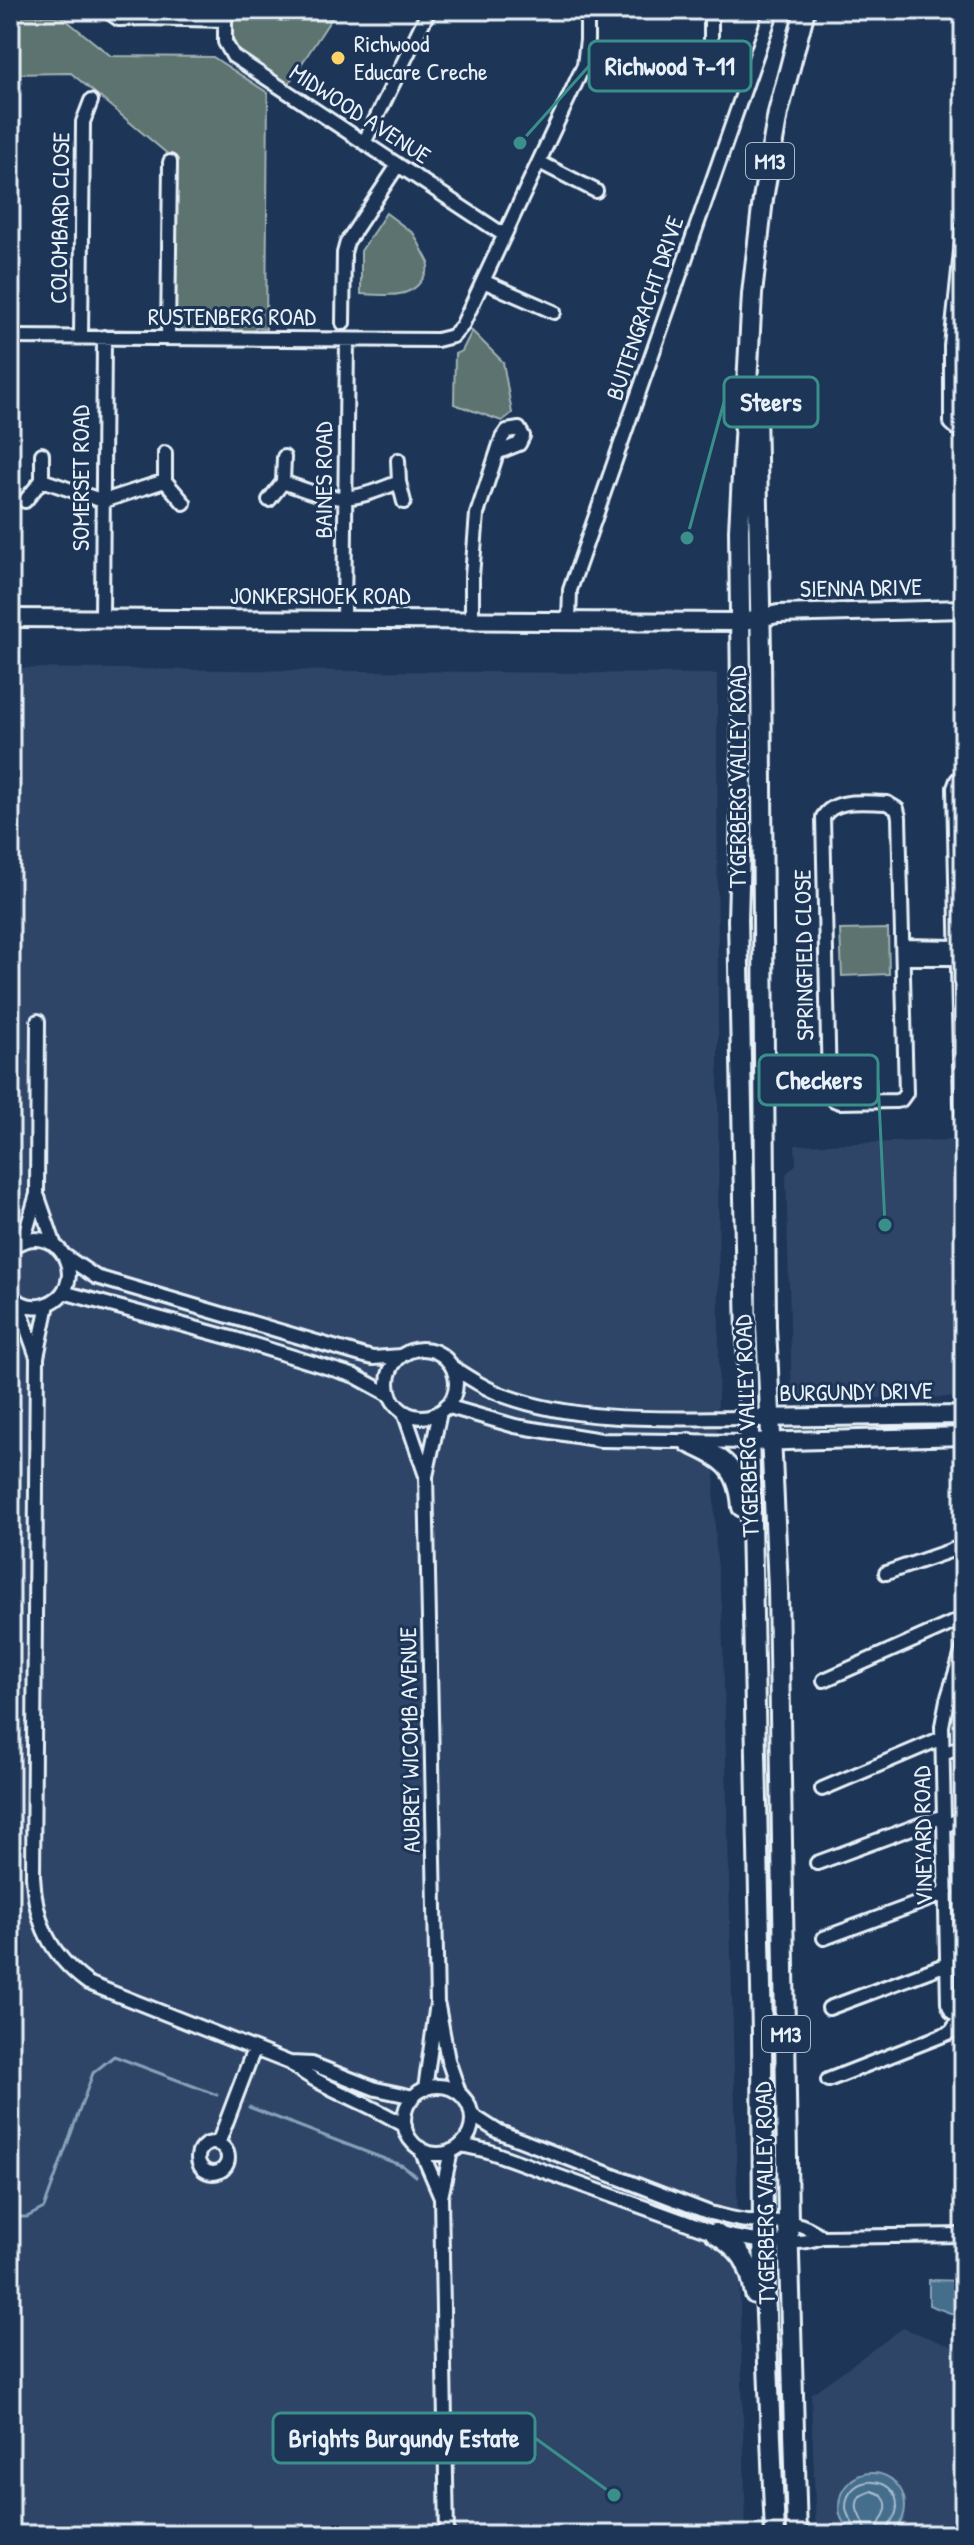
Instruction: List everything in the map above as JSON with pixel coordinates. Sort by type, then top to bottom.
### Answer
[{"type":"main road","name":"TYGERBERG VALLEY ROAD","points":[[775,2535],[763,2241],[738,920],[742,775],[739,530],[751,315],[761,212],[773,141],[805,10]]},
{"type":"main road","name":"TYGERBERG VALLEY ROAD","points":[[751,315],[756,398],[760,617],[761,948],[769,1418],[778,1604],[788,2221],[797,2533]]},
{"type":"main road","points":[[689,1443],[721,1459],[731,1469],[738,1484],[743,1554],[753,1588]]},
{"type":"main road","points":[[715,2233],[732,2244],[746,2260],[752,2274],[758,2315],[767,2330]]},
{"type":"street","points":[[106,10],[119,19],[145,14],[225,15]]},
{"type":"street","points":[[364,143],[429,10]]},
{"type":"street","points":[[554,312],[483,281],[584,65],[587,10]]},
{"type":"street","points":[[584,65],[702,65],[711,55],[711,10]]},
{"type":"street","name":"BUITENGRACHT DRIVE","points":[[569,621],[570,590],[772,10]]},
{"type":"street","name":"MIDWOOD AVENUE","points":[[225,15],[225,42],[233,56],[504,235]]},
{"type":"street","name":"COLOMBARD CLOSE","points":[[81,337],[83,122],[91,101]]},
{"type":"street","points":[[168,338],[170,162]]},
{"type":"street","points":[[539,162],[596,191]]},
{"type":"street","points":[[343,323],[344,253],[347,242],[398,165]]},
{"type":"street","points":[[964,223],[949,394],[951,423],[964,435]]},
{"type":"street","name":"RUSTENBERG ROAD","points":[[10,337],[437,340],[453,336],[462,326],[483,281]]},
{"type":"street","name":"SOMERSET ROAD","points":[[102,619],[104,337]]},
{"type":"street","name":"BAINES ROAD","points":[[344,621],[347,340]]},
{"type":"street","points":[[472,620],[477,514],[499,452]]},
{"type":"street","points":[[165,453],[165,481],[184,503]]},
{"type":"street","points":[[25,501],[42,480],[42,454]]},
{"type":"street","points":[[269,500],[283,482],[284,457]]},
{"type":"street","points":[[398,460],[404,502]]},
{"type":"street","points":[[42,480],[103,501],[165,481]]},
{"type":"street","points":[[283,482],[326,498],[346,499],[364,496],[399,482]]},
{"type":"street","name":"SIENNA DRIVE","points":[[739,622],[778,614],[964,609]]},
{"type":"street","name":"JONKERSHOEK ROAD","points":[[10,618],[739,622]]},
{"type":"street","points":[[964,773],[954,788],[961,1116],[964,1127]]},
{"type":"street","name":"SPRINGFIELD CLOSE","points":[[887,803],[899,812],[904,952],[906,1093],[896,1101],[834,1100],[829,1088],[823,817],[834,805],[887,803]]},
{"type":"street","points":[[904,952],[957,952]]},
{"type":"street","points":[[13,1248],[27,1228],[37,1194],[38,1021]]},
{"type":"street","points":[[37,1194],[55,1246]]},
{"type":"street","points":[[13,1248],[34,1239],[43,1239],[96,1277],[373,1358],[401,1356],[412,1350],[435,1351],[452,1367],[507,1397],[613,1418],[748,1418]]},
{"type":"street","points":[[14,1298],[38,1307],[48,1304],[63,1292],[69,1275],[65,1256]]},
{"type":"street","points":[[63,1292],[355,1376],[390,1395],[404,1412],[424,1417],[443,1409],[556,1435],[601,1440],[749,1442]]},
{"type":"street","points":[[14,1298],[37,1357]]},
{"type":"street","points":[[48,1304],[37,1357],[33,1876],[37,1915],[43,1932],[57,1955],[88,1983],[290,2063],[307,2076],[383,2111],[405,2126]]},
{"type":"street","points":[[390,1395],[389,1374],[401,1356]]},
{"type":"street","points":[[443,1409],[455,1389],[456,1378],[452,1367]]},
{"type":"street","name":"AUBREY WICOMB AVENUE","points":[[419,2093],[437,2003],[426,1476],[443,1409]]},
{"type":"street","name":"AUBREY WICOMB AVENUE","points":[[404,1412],[426,1476]]},
{"type":"street","name":"BURGUNDY DRIVE","points":[[748,1418],[964,1415]]},
{"type":"street","name":"BURGUNDY DRIVE","points":[[749,1442],[964,1436]]},
{"type":"street","points":[[886,1573],[964,1546]]},
{"type":"street","points":[[824,1680],[964,1618]]},
{"type":"street","name":"VINEYARD ROAD","points":[[962,2021],[948,2003],[942,1738],[943,1715],[959,1674],[964,1646]]},
{"type":"street","points":[[822,1789],[942,1738]]},
{"type":"street","points":[[943,1754],[964,1746]]},
{"type":"street","points":[[817,1863],[944,1821],[964,1818]]},
{"type":"street","points":[[824,1938],[946,1893]]},
{"type":"street","points":[[947,1946],[964,1940]]},
{"type":"street","points":[[829,2008],[947,1964]]},
{"type":"street","name":"AUBREY WICOMB AVENUE","points":[[437,2003],[448,2060],[459,2092]]},
{"type":"street","points":[[828,2080],[951,2032],[962,2021]]},
{"type":"street","points":[[218,2144],[254,2049]]},
{"type":"street","points":[[290,2063],[312,2064],[376,2089],[419,2093],[440,2086],[459,2092],[468,2103],[472,2126],[456,2148],[441,2197],[449,2533]]},
{"type":"street","points":[[419,2093],[405,2111],[405,2126],[412,2141],[420,2148],[441,2154],[456,2148],[488,2151],[715,2233],[763,2241],[808,2242],[822,2237],[964,2235]]},
{"type":"street","points":[[472,2115],[497,2131],[710,2213],[747,2221],[788,2221],[807,2226],[822,2237]]},
{"type":"street","points":[[420,2148],[441,2197]]},
{"type":"shaded area","points":[[10,668],[717,674],[719,1373],[714,1500],[722,1605],[746,2535],[10,2535]]},
{"type":"shaded area","points":[[951,1140],[964,1149],[964,1397],[792,1399],[786,1174],[796,1164],[795,1145]]},
{"type":"shaded area","points":[[903,2328],[964,2351],[964,2535],[816,2535],[811,2394]]},
{"type":"green space","points":[[229,10],[337,10],[287,86],[237,54],[229,37]]},
{"type":"green space","points":[[10,15],[61,16],[111,56],[213,57],[268,93],[266,329],[256,328],[253,332],[184,331],[175,323],[176,161],[71,73],[10,74]]},
{"type":"green space","points":[[386,213],[414,234],[429,263],[425,275],[412,290],[394,295],[361,294],[361,251]]},
{"type":"green space","points":[[472,331],[503,362],[512,413],[502,421],[454,404],[455,354],[462,351]]},
{"type":"green space","points":[[888,929],[889,974],[842,976],[840,930]]},
{"type":"water","points":[[929,2280],[964,2281],[964,2318],[929,2305]]},
{"type":"water","points":[[866,2473],[878,2473],[890,2478],[900,2488],[905,2506],[903,2519],[890,2534],[878,2539],[866,2539],[854,2534],[844,2524],[839,2512],[839,2500],[844,2488],[854,2478]]},
{"type":"waterway","points":[[10,2217],[27,2217],[44,2208],[93,2073],[114,2056],[217,2095]]},
{"type":"waterway","points":[[249,2107],[403,2166],[415,2176]]},
{"type":"place","name":"Richwood Educare Creche","points":[[338,58]]},
{"type":"place","name":"Richwood 7-11","points":[[520,143]]},
{"type":"place","name":"Steers","points":[[687,538]]},
{"type":"place","name":"Checkers","points":[[885,1225]]},
{"type":"place","name":"Brights Burgundy Estate","points":[[614,2495]]}]
